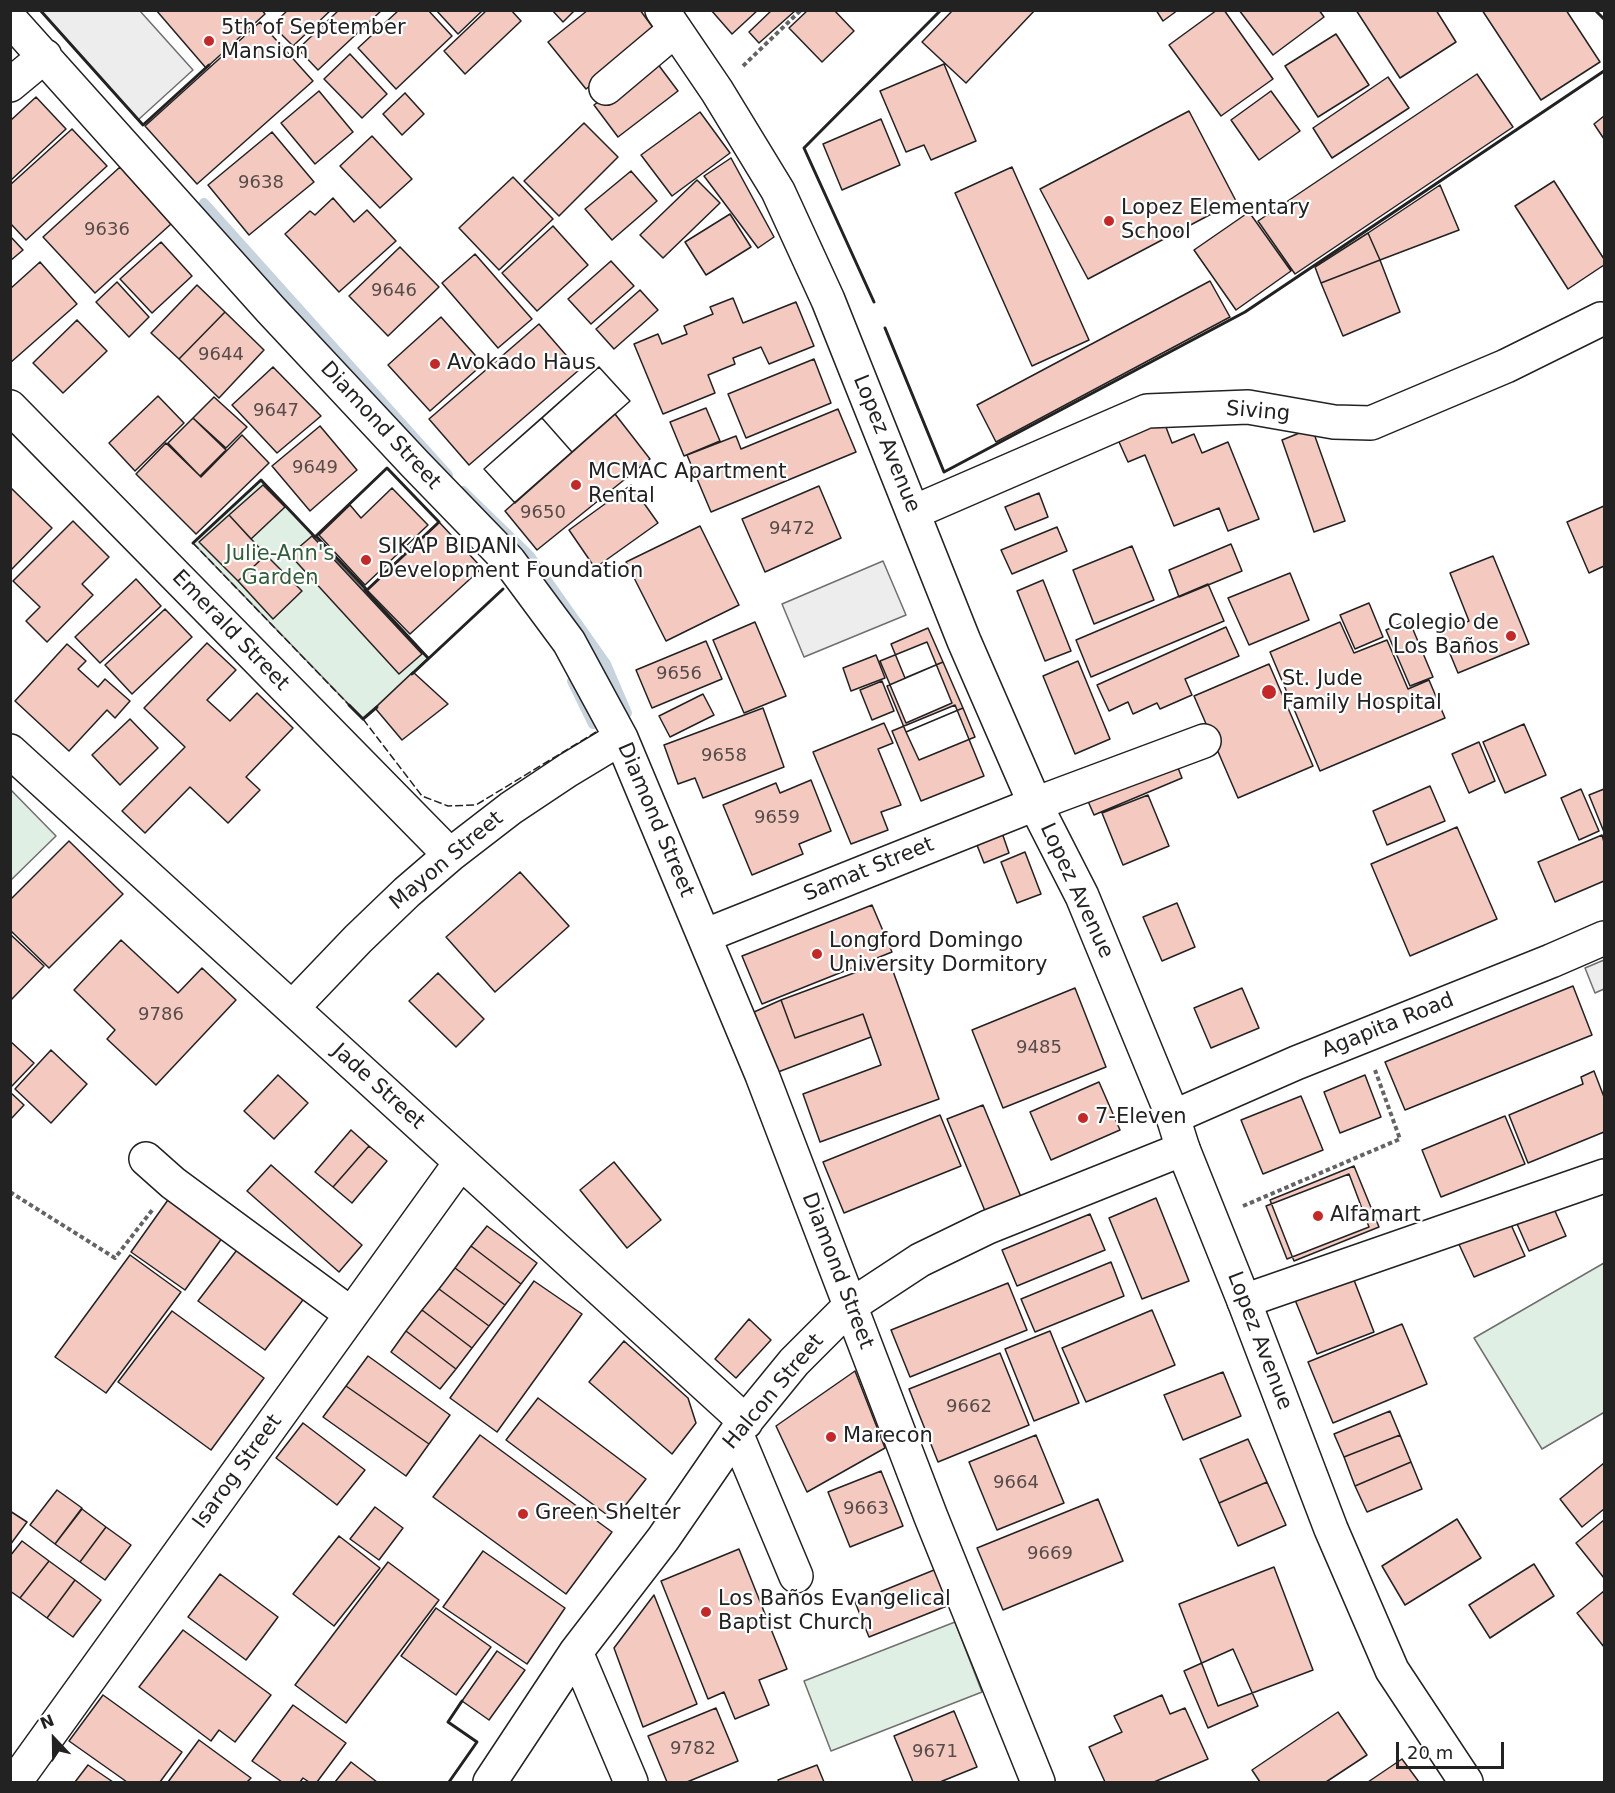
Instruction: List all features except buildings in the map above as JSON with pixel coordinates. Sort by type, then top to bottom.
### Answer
[{"type":"street","name":"Diamond Street","points":[[10,19],[271,310],[509,561],[569,642],[621,738],[762,1075],[931,1517],[1038,1782]]},
{"type":"street","name":"Lopez Avenue","points":[[669,20],[717,91],[782,201],[828,300],[964,641],[1035,804],[1083,896],[1173,1117],[1183,1149],[1331,1529],[1392,1670],[1466,1782]]},
{"type":"street","points":[[606,88],[669,20]]},
{"type":"street","points":[[10,85],[45,56]]},
{"type":"street","name":"Siving","points":[[914,512],[1147,411],[1248,407],[1334,422],[1371,423],[1506,366],[1601,319]]},
{"type":"street","name":"Emerald Street","points":[[10,407],[450,855]]},
{"type":"street","name":"Mayon Street","points":[[291,1008],[358,939],[450,855],[511,808],[621,738]]},
{"type":"street","name":"Samat Street","points":[[704,936],[1035,804],[1204,741]]},
{"type":"street","name":"Jade Street","points":[[10,752],[460,1162],[741,1427]]},
{"type":"street","name":"Agapita Road","points":[[1173,1117],[1296,1063],[1605,938]]},
{"type":"street","name":"Halcon Street","points":[[490,1782],[576,1652],[663,1539],[741,1427],[794,1362],[850,1306],[920,1260],[988,1227],[1183,1149]]},
{"type":"street","points":[[146,1159],[173,1183],[351,1314]]},
{"type":"street","name":"Isarog Street","points":[[15,1782],[460,1162]]},
{"type":"street","points":[[1244,1302],[1605,1176]]},
{"type":"street","points":[[741,1427],[796,1576]]},
{"type":"street","points":[[576,1652],[631,1782]]},
{"type":"path","points":[[717,91],[801,10]]},
{"type":"path","points":[[1257,1200],[1400,1139],[1362,1037]]},
{"type":"path","points":[[10,1192],[115,1258],[173,1183]]},
{"type":"green space","name":"Julie-Ann's Garden","points":[[261,480],[428,658],[363,719],[193,543]]},
{"type":"green space","points":[[11,790],[56,836],[11,880]]},
{"type":"green space","points":[[1604,1263],[1604,1413],[1542,1449],[1474,1338]]},
{"type":"green space","points":[[955,1622],[982,1692],[831,1751],[804,1681]]},
{"type":"shaded area","points":[[41,11],[140,11],[193,70],[138,120]]},
{"type":"shaded area","points":[[883,561],[906,615],[804,657],[782,604]]},
{"type":"shaded area","points":[[1604,960],[1604,989],[1595,993],[1585,968]]},
{"type":"waterway","points":[[204,203],[448,475]]},
{"type":"waterway","points":[[463,491],[529,555],[606,664],[627,713]]},
{"type":"waterway","points":[[572,681],[593,724]]},
{"type":"fence","points":[[193,543],[349,705]]},
{"type":"fence","points":[[363,719],[422,796],[448,806],[476,805],[596,732]]},
{"type":"wall","points":[[40,10],[143,125],[209,65]]},
{"type":"wall","points":[[874,302],[804,148],[941,10]]},
{"type":"wall","points":[[1595,10],[1604,19]]},
{"type":"wall","points":[[885,328],[944,472],[1245,312],[1604,71]]},
{"type":"wall","points":[[387,468],[439,522],[367,590],[316,536],[387,468]]},
{"type":"wall","points":[[193,543],[261,480],[315,537]]},
{"type":"wall","points":[[412,674],[503,589]]},
{"type":"wall","points":[[365,590],[428,658]]},
{"type":"wall","points":[[349,705],[363,719],[377,707]]},
{"type":"wall","points":[[449,1782],[477,1742],[448,1722],[462,1701]]},
{"type":"place","name":"5th of September Mansion","points":[[209,41]]},
{"type":"place","name":"Lopez Elementary School","points":[[1109,221]]},
{"type":"place","name":"Avokado Haus","points":[[435,364]]},
{"type":"place","name":"MCMAC Apartment Rental","points":[[576,485]]},
{"type":"place","name":"SIKAP BIDANI Development Foundation","points":[[366,560]]},
{"type":"place","name":"Colegio de Los Baños","points":[[1511,636]]},
{"type":"place","name":"St. Jude Family Hospital","points":[[1269,692]]},
{"type":"place","name":"Longford Domingo University Dormitory","points":[[817,954]]},
{"type":"place","name":"7-Eleven","points":[[1083,1118]]},
{"type":"place","name":"Alfamart","points":[[1318,1216]]},
{"type":"place","name":"Marecon","points":[[831,1437]]},
{"type":"place","name":"Green Shelter","points":[[523,1514]]},
{"type":"place","name":"Los Baños Evangelical Baptist Church","points":[[706,1612]]}]
